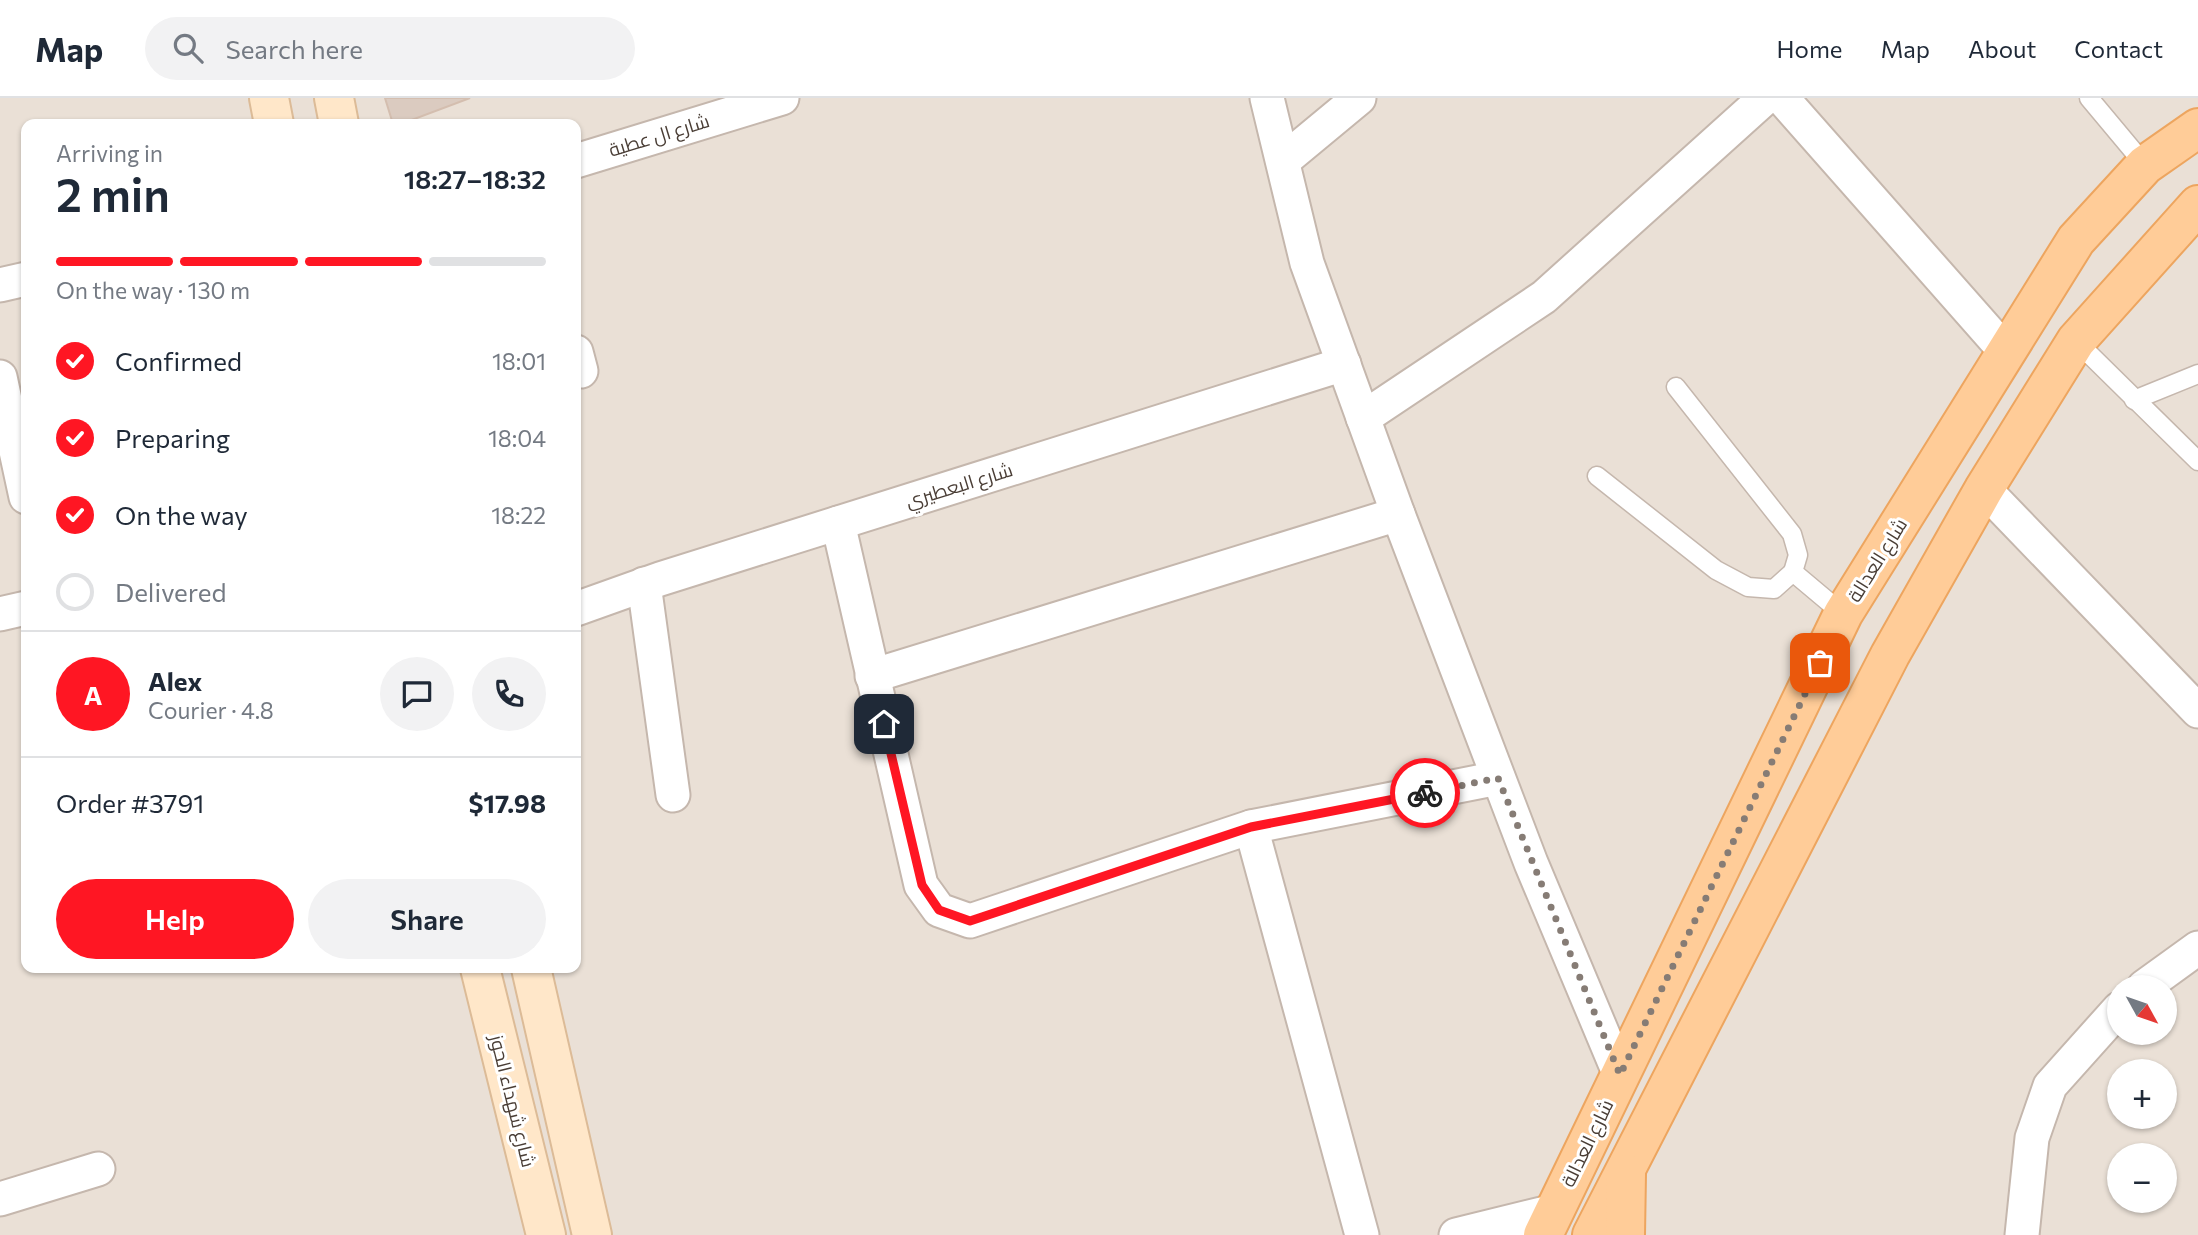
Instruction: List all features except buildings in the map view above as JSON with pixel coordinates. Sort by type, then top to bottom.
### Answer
[{"type":"main road","points":[[269,98],[273,119]]},
{"type":"main road","points":[[334,98],[338,119]]},
{"type":"main road","name":"شارع العدالة","points":[[1548,1223],[1843,614],[2076,240],[2145,165],[2198,128]]},
{"type":"main road","points":[[1592,1235],[1890,655],[1984,489],[2076,341],[2198,205]]},
{"type":"main road","name":"شارع شهداء الحوز","points":[[481,973],[546,1235]]},
{"type":"main road","points":[[532,973],[592,1235]]},
{"type":"main road","points":[[1625,1235],[1626,1166]]},
{"type":"street","name":"شارع ال عطية","points":[[581,159],[782,98]]},
{"type":"street","points":[[1267,98],[1307,263],[1363,418],[1498,778],[1620,1075]]},
{"type":"street","points":[[1283,161],[1359,98]]},
{"type":"street","points":[[1363,418],[1544,297],[1765,98]]},
{"type":"street","points":[[1782,98],[2007,353]]},
{"type":"street","points":[[0,285],[21,280]]},
{"type":"street","name":"شارع البعطيري","points":[[581,606],[1344,363]]},
{"type":"street","points":[[0,377],[21,474]]},
{"type":"street","points":[[1984,489],[2198,711]]},
{"type":"street","points":[[872,676],[1398,514]]},
{"type":"street","points":[[838,523],[922,885],[939,910],[970,921],[1251,827],[1498,778]]},
{"type":"street","points":[[644,584],[673,795]]},
{"type":"street","points":[[0,614],[21,609]]},
{"type":"street","points":[[1251,827],[1362,1235]]},
{"type":"street","points":[[2161,975],[2198,948]]},
{"type":"street","points":[[2014,1230],[2032,1138],[2050,1086],[2107,1022]]},
{"type":"street","points":[[0,1199],[98,1169]]},
{"type":"street","points":[[1456,1235],[1548,1223]]},
{"type":"lane","points":[[2089,98],[2145,165]]},
{"type":"lane","points":[[2076,341],[2198,461]]},
{"type":"lane","points":[[2134,400],[2198,374]]},
{"type":"lane","points":[[1597,476],[1716,570],[1748,587],[1774,589],[1793,572],[1798,555],[1792,534],[1676,387]]},
{"type":"lane","points":[[1793,572],[1843,614]]},
{"type":"shaded area","points":[[0,98],[2198,98],[2198,1235],[0,1235]]},
{"type":"way so far","points":[[1425,793],[1498,778],[1620,1075],[1820,663]]},
{"type":"route","points":[[884,724],[922,885],[939,910],[970,921],[1251,827],[1425,793]]}]
